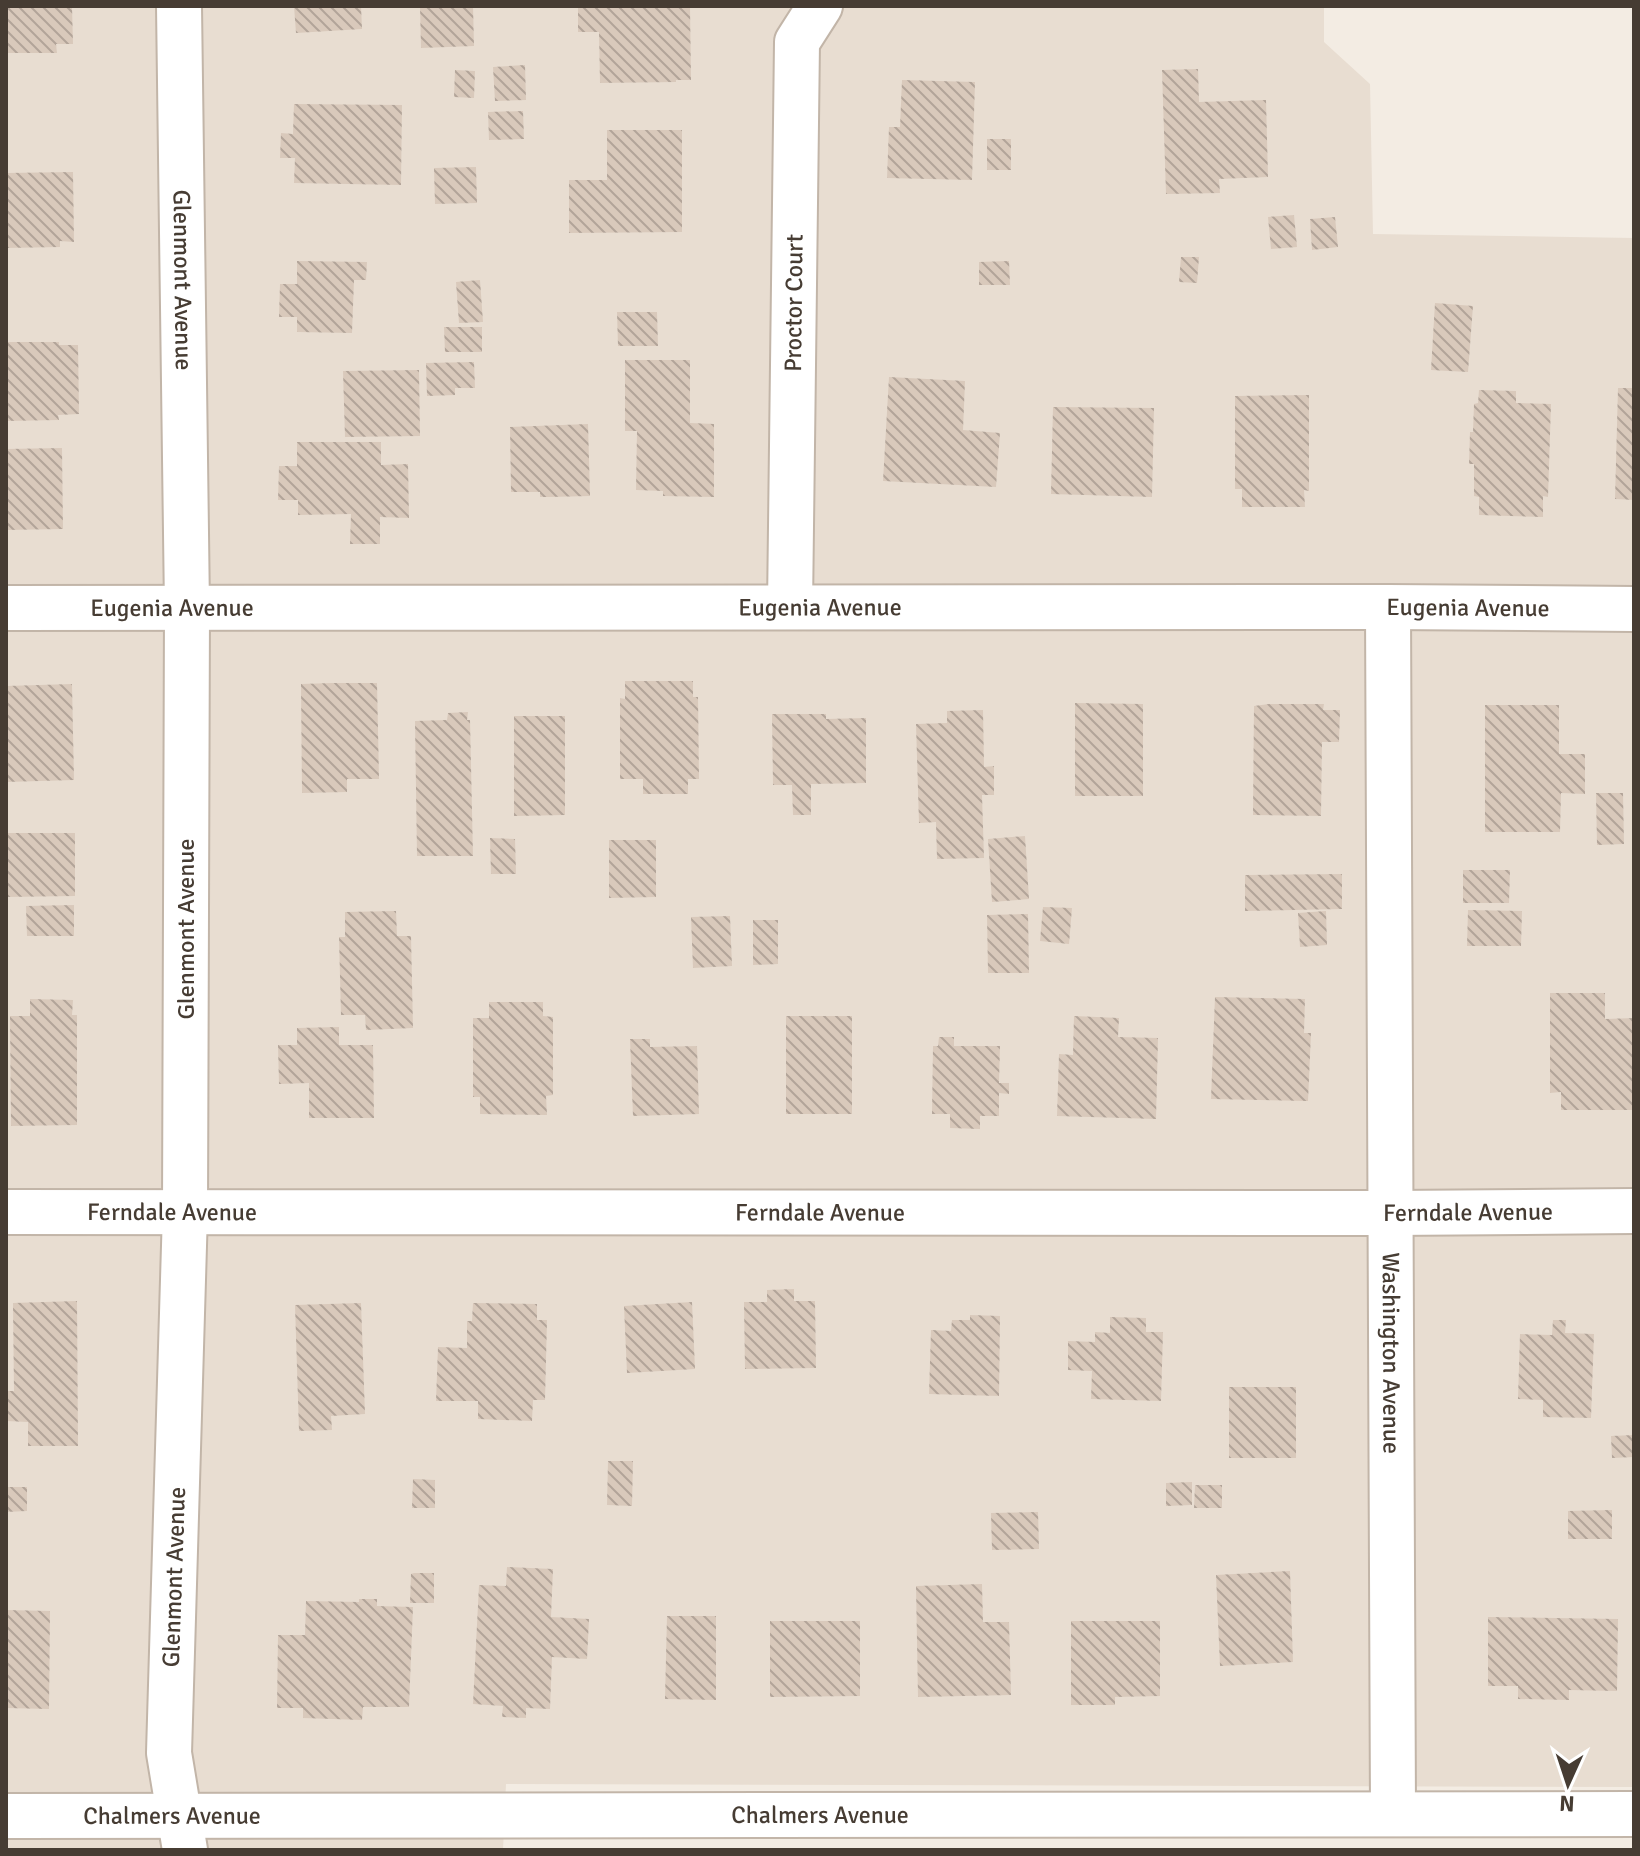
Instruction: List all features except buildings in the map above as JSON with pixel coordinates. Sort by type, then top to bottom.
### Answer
[{"type":"street","name":"Glenmont Avenue","points":[[179,6],[187,608],[185,1212],[169,1753],[182,1833]]},
{"type":"street","name":"Proctor Court","points":[[790,607],[797,42],[820,6]]},
{"type":"street","name":"Washington Avenue","points":[[1388,607],[1393,1813]]},
{"type":"street","name":"Eugenia Avenue","points":[[6,608],[1634,609]]},
{"type":"street","name":"Ferndale Avenue","points":[[6,1212],[1634,1211]]},
{"type":"street","name":"Chalmers Avenue","points":[[6,1816],[182,1833],[1393,1813],[1634,1814]]},
{"type":"shaded area","points":[[6,6],[1324,6],[1324,42],[1370,84],[1373,234],[1634,238],[1634,1787],[506,1784],[503,1850],[6,1850]]}]
